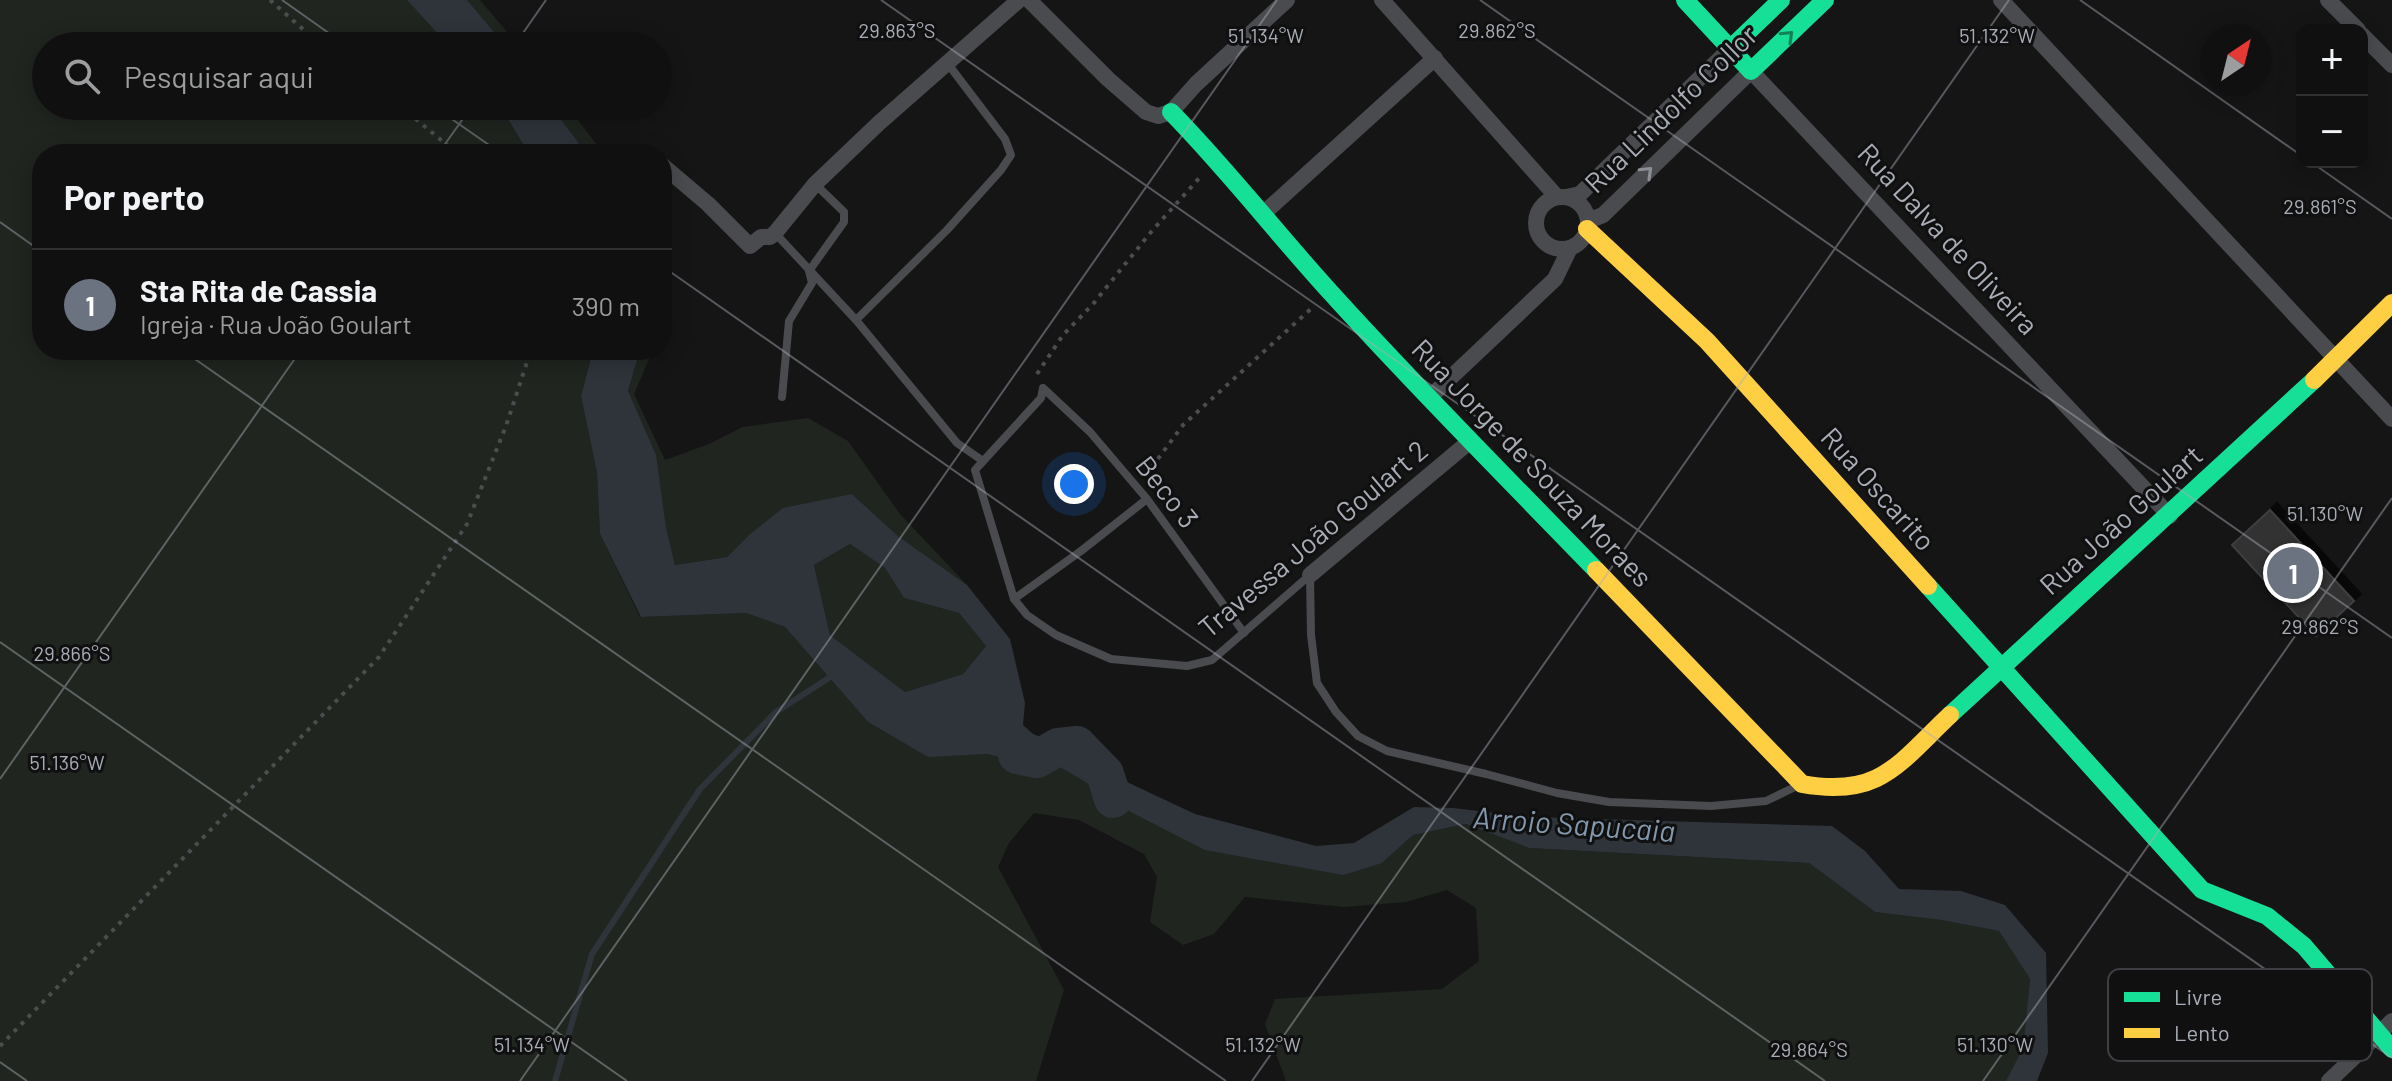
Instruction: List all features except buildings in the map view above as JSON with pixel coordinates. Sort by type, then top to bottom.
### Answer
[{"type":"street","points":[[672,173],[750,246],[761,237],[770,237],[815,184],[879,123],[1019,0]]},
{"type":"street","points":[[1029,0],[1108,79],[1146,112],[1158,116],[1171,112],[1196,84],[1287,0]]},
{"type":"street","name":"Rua Dalva de Oliveira","points":[[1685,0],[2170,516]]},
{"type":"street","name":"Rua Lindolfo Collor","points":[[1561,197],[1580,194],[1781,0]]},
{"type":"street","name":"Rua Lindolfo Collor","points":[[1587,225],[1603,215],[1825,0]]},
{"type":"street","points":[[2001,0],[2392,419]]},
{"type":"street","points":[[2328,0],[2352,24]]},
{"type":"street","points":[[1388,2],[1561,197],[1581,205],[1587,225],[1578,243],[1570,248],[1553,248],[1536,230],[1542,205],[1561,197]]},
{"type":"street","points":[[2368,41],[2392,65]]},
{"type":"street","points":[[1265,212],[1435,58]]},
{"type":"street","name":"Rua Jorge de Souza Moraes","points":[[1171,112],[1265,212],[1330,292],[1469,442],[1802,784]]},
{"type":"street","name":"Rua Oscarito","points":[[1587,225],[1707,341],[2202,890],[2267,916],[2327,969]]},
{"type":"street","points":[[1429,398],[1555,279],[1570,248]]},
{"type":"street","name":"Rua João Goulart","points":[[1802,784],[1835,790],[1885,776],[2000,667],[2170,516],[2392,303]]},
{"type":"street","name":"Travessa João Goulart 2","points":[[1310,575],[1469,442]]},
{"type":"street","name":"Rua Oscarito","points":[[2385,1028],[2392,1049]]},
{"type":"street","points":[[2329,1081],[2350,1061]]},
{"type":"lane","points":[[856,320],[947,230],[1011,155],[1005,139],[948,64]]},
{"type":"lane","points":[[782,397],[789,321],[812,283],[809,271],[844,222],[844,212],[815,184]]},
{"type":"lane","points":[[775,233],[856,320],[957,443],[983,461]]},
{"type":"lane","points":[[1043,388],[1041,398],[975,470],[1014,599],[1147,499]]},
{"type":"lane","name":"Beco 3","points":[[1043,388],[1090,432],[1147,499],[1244,633]]},
{"type":"lane","points":[[1310,575],[1311,635],[1317,683],[1336,712],[1358,736],[1387,751],[1557,793],[1609,802],[1711,806],[1766,801],[1802,784]]},
{"type":"lane","name":"Travessa João Goulart 2","points":[[1014,599],[1027,615],[1056,635],[1111,659],[1187,666],[1212,660],[1310,575]]},
{"type":"path","points":[[270,0],[306,32]]},
{"type":"path","points":[[417,120],[446,144]]},
{"type":"path","points":[[1043,388],[1034,380],[1063,335],[1217,159]]},
{"type":"path","points":[[1137,487],[1183,425],[1330,292]]},
{"type":"path","points":[[0,1046],[379,657],[467,524],[506,426],[528,360]]},
{"type":"shaded area","points":[[0,0],[407,0],[436,32],[32,32],[32,120],[508,120],[523,144],[32,144],[32,360],[590,360],[581,396],[597,473],[600,534],[640,617],[746,613],[785,627],[868,722],[927,756],[987,754],[1023,763],[1058,766],[1094,787],[1115,804],[1382,863],[1413,835],[1466,824],[1529,848],[1809,863],[1875,912],[1999,931],[2030,979],[2023,1049],[2006,1081],[1286,1081],[1265,1024],[1275,999],[1442,989],[1479,961],[1476,908],[1447,890],[1406,902],[1344,907],[1245,897],[1214,934],[1183,945],[1150,922],[1157,877],[1144,854],[1079,820],[1034,813],[1009,843],[998,867],[1064,990],[1036,1081],[0,1081]]},
{"type":"shaded area","points":[[467,0],[480,0],[507,32],[494,32]]},
{"type":"shaded area","points":[[562,120],[578,120],[596,144],[580,144]]},
{"type":"shaded area","points":[[637,360],[649,360],[634,394],[665,460],[709,444],[743,427],[808,418],[848,441],[900,514],[967,585],[898,536],[852,494],[749,535],[727,557],[675,565],[628,391]]},
{"type":"shaded area","points":[[850,544],[885,568],[904,598],[959,613],[986,646],[963,674],[905,692],[830,635],[814,565]]},
{"type":"water","points":[[407,0],[467,0],[494,32],[436,32]]},
{"type":"water","points":[[508,120],[562,120],[580,144],[523,144]]},
{"type":"water","points":[[590,360],[637,360],[628,391],[656,455],[666,528],[675,565],[727,557],[783,508],[852,494],[898,536],[967,585],[1010,639],[1025,703],[1023,725],[1033,734],[1106,763],[1127,782],[1195,814],[1316,846],[1354,843],[1414,807],[1530,817],[1832,826],[1865,851],[1899,889],[1961,891],[2005,905],[2046,953],[2048,1053],[2037,1081],[2006,1081],[2023,1048],[2030,979],[1999,931],[1875,912],[1809,863],[1529,848],[1466,824],[1413,835],[1382,863],[1343,875],[1205,850],[1115,804],[1094,787],[1058,766],[1023,763],[987,754],[928,757],[868,722],[785,627],[746,613],[641,617],[600,534],[597,473],[581,396]],"holes":[[[850,544],[885,568],[904,598],[959,613],[986,646],[963,674],[905,692],[830,635],[814,565]]]},
{"type":"waterway","points":[[555,1081],[592,954],[700,789],[776,712],[835,674]]},
{"type":"waterway","name":"Arroio Sapucaia","points":[[1017,755],[1037,759],[1058,747],[1077,745],[1105,774],[1113,799]]},
{"type":"traffic: fast","points":[[1685,0],[1751,71],[1825,0]]},
{"type":"traffic: fast","points":[[1731,48],[1781,0]]},
{"type":"traffic: fast","points":[[1171,112],[1364,329],[1596,570]]},
{"type":"traffic: fast","points":[[1950,715],[2314,380]]},
{"type":"traffic: fast","points":[[1928,586],[2202,890],[2267,916],[2304,946],[2324,969]]},
{"type":"traffic: fast","points":[[2372,1026],[2392,1049]]},
{"type":"traffic: slow","points":[[1587,229],[1707,341],[1928,586]]},
{"type":"traffic: slow","points":[[2314,380],[2392,303]]},
{"type":"traffic: slow","points":[[1596,570],[1802,784],[1829,787],[1869,781],[1901,762],[1950,715]]},
{"type":"place","name":"Sta Rita de Cassia","points":[[2293,573]]}]
